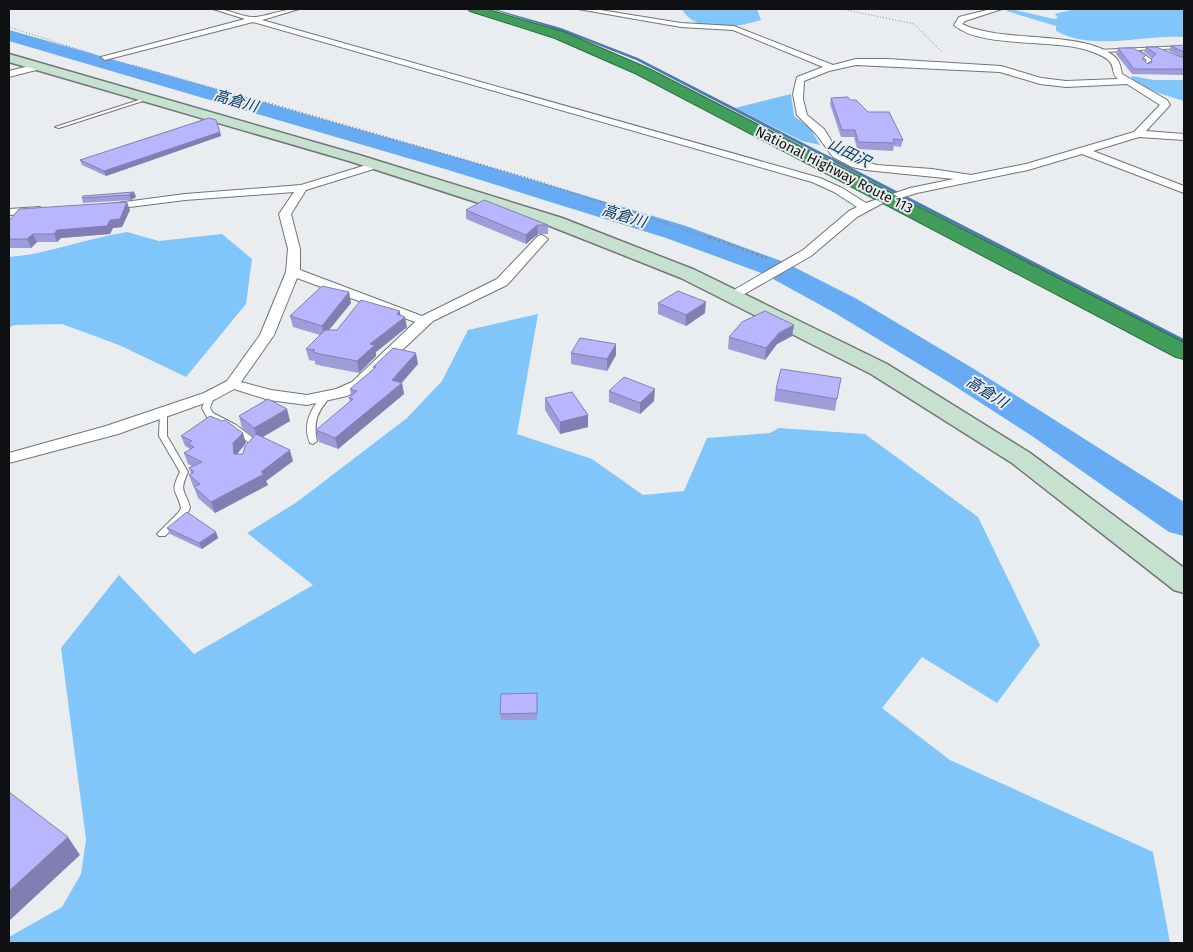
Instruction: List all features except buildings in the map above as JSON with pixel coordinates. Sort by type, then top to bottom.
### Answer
[{"type":"highway","name":"National Highway Route 113","points":[[474,9],[559,35],[602,52],[890,198],[1184,352]]},
{"type":"street","points":[[217,9],[816,180],[838,190],[864,207]]},
{"type":"street","points":[[105,58],[295,9]]},
{"type":"street","points":[[582,9],[681,25],[734,28],[831,67]]},
{"type":"street","points":[[998,9],[962,19],[958,25],[982,35],[1070,44],[1097,51],[1113,60],[1118,76],[1160,97],[1164,102],[1165,105],[1138,134]]},
{"type":"street","points":[[9,58],[376,165],[556,222],[688,274],[879,369],[1021,458],[1184,583]]},
{"type":"street","points":[[969,178],[945,173],[876,169],[852,163],[830,149],[823,135],[804,119],[797,87],[800,79],[831,67],[856,62],[1001,69],[1040,81],[1066,84],[1128,81]]},
{"type":"street","points":[[9,74],[37,67]]},
{"type":"street","points":[[732,296],[808,253],[853,214],[864,207],[914,190],[1028,167],[1138,134],[1184,137]]},
{"type":"street","points":[[1081,150],[1184,190]]},
{"type":"street","points":[[93,207],[185,197],[302,188],[376,165]]},
{"type":"street","points":[[9,458],[112,430],[210,396],[232,384],[267,335],[293,272],[294,249],[284,214],[302,188]]},
{"type":"street","points":[[9,212],[55,210]]},
{"type":"street","points":[[232,384],[287,401],[327,396],[357,385],[424,321],[502,282],[542,239]]},
{"type":"street","points":[[293,272],[424,321]]},
{"type":"street","points":[[352,313],[364,298]]},
{"type":"lane","points":[[1097,51],[1184,47]]},
{"type":"lane","points":[[1157,49],[1164,53]]},
{"type":"lane","points":[[1134,50],[1150,60],[1144,64],[1146,67]]},
{"type":"lane","points":[[56,127],[147,99]]},
{"type":"lane","points":[[210,396],[206,408],[210,415],[225,421],[254,443],[242,456]]},
{"type":"lane","points":[[313,441],[311,432],[312,416],[317,405],[327,396]]},
{"type":"lane","points":[[162,534],[184,512],[185,506],[176,490],[184,472],[163,436],[163,413]]},
{"type":"path","points":[[842,9],[914,24],[957,66]]},
{"type":"path","points":[[9,27],[105,58]]},
{"type":"path","points":[[128,64],[570,190],[670,222],[787,266]]},
{"type":"shaded area","points":[[682,9],[757,9],[761,20],[741,25],[707,26],[697,23],[688,17]]},
{"type":"shaded area","points":[[1011,9],[1054,19],[1058,18],[1055,14],[1075,9],[1184,10],[1184,37],[1119,41],[1087,40],[1071,37],[1056,31],[1056,26],[1006,11]]},
{"type":"shaded area","points":[[1132,76],[1154,80],[1184,80],[1184,101],[1158,93],[1131,81]]},
{"type":"shaded area","points":[[791,94],[794,116],[810,128],[820,145],[802,141],[735,108]]},
{"type":"shaded area","points":[[127,232],[159,241],[222,234],[252,259],[246,304],[186,377],[119,345],[62,324],[15,325],[9,327],[9,257],[39,253]]},
{"type":"shaded area","points":[[538,314],[517,434],[592,459],[643,495],[684,491],[707,438],[770,433],[779,428],[865,434],[978,517],[1040,645],[997,703],[922,657],[882,708],[950,760],[1153,852],[1170,943],[9,943],[9,937],[62,907],[81,874],[86,840],[61,648],[119,575],[194,654],[313,585],[247,533],[297,502],[407,418],[442,381],[468,330]]},
{"type":"waterway","name":"山田沢","points":[[492,9],[560,29],[637,59],[1184,341]]},
{"type":"waterway","name":"高倉川","points":[[9,35],[454,164],[676,232],[774,268],[846,306],[962,376],[1045,428],[1184,522]]}]
